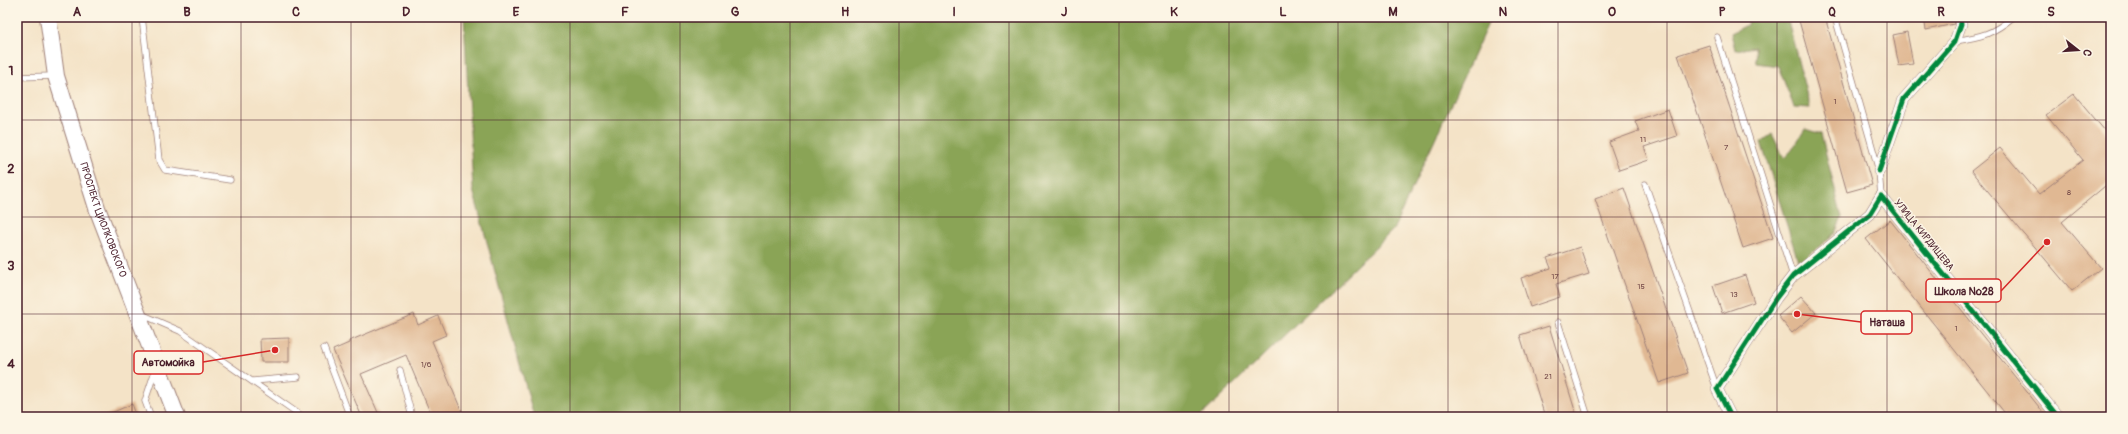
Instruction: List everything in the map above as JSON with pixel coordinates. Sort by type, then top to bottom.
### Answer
[{"type":"main road","name":"ПРОСПЕКТ ЦИОЛКОВСКОГО","points":[[48,17],[56,76],[97,208],[177,417]]},
{"type":"street","points":[[1879,171],[1904,98],[1955,41],[1961,24],[1959,17]]},
{"type":"street","name":"УЛИЦА КИРДИЩЕВА","points":[[1717,389],[1776,298],[1793,276],[1870,214],[1881,196],[2058,417]]},
{"type":"street","points":[[1717,389],[1731,417]]},
{"type":"lane","points":[[142,17],[159,160],[165,170],[230,180]]},
{"type":"lane","points":[[1835,17],[1879,171],[1881,196]]},
{"type":"lane","points":[[1955,41],[1981,37],[1997,30],[2013,17]]},
{"type":"lane","points":[[1717,37],[1793,276]]},
{"type":"lane","points":[[17,77],[56,76]]},
{"type":"lane","points":[[1645,184],[1717,389]]},
{"type":"lane","points":[[137,312],[180,331],[303,417]]},
{"type":"lane","points":[[1558,322],[1588,417]]},
{"type":"lane","points":[[324,348],[350,417]]},
{"type":"lane","points":[[151,417],[145,401],[157,366]]},
{"type":"lane","points":[[400,370],[412,417]]},
{"type":"lane","points":[[253,381],[298,377]]},
{"type":"green space","points":[[464,17],[1491,17],[1393,230],[1200,417],[534,417],[473,190]]},
{"type":"green space","points":[[1748,17],[1787,17],[1810,108],[1794,107],[1778,66],[1756,63],[1755,47],[1735,50],[1731,33],[1747,25]]},
{"type":"green space","points":[[1805,129],[1821,134],[1842,218],[1835,233],[1799,264],[1761,142],[1772,134],[1784,158],[1792,150]]},
{"type":"building","points":[[1798,17],[1825,17],[1872,185],[1847,192]]},
{"type":"building","points":[[1924,17],[1952,17],[1954,24],[1926,30]]},
{"type":"building","points":[[1907,32],[1913,64],[1899,66],[1893,35]]},
{"type":"building","points":[[1709,45],[1773,238],[1743,248],[1678,55]]},
{"type":"building","points":[[2074,94],[2111,138],[2111,181],[2062,222],[2101,268],[2072,291],[1971,171],[2000,148],[2039,194],[2083,160],[2046,115]]},
{"type":"building","points":[[1668,109],[1677,136],[1644,147],[1649,160],[1619,170],[1609,142],[1639,131],[1635,121]]},
{"type":"building","points":[[1624,188],[1688,373],[1659,383],[1595,199]]},
{"type":"building","points":[[1890,220],[2047,417],[2008,417],[1866,239]]},
{"type":"building","points":[[1580,247],[1589,274],[1556,284],[1560,297],[1530,307],[1521,278],[1551,268],[1547,258]]},
{"type":"building","points":[[1745,275],[1754,302],[1722,313],[1713,286]]},
{"type":"building","points":[[1801,296],[1816,313],[1792,333],[1778,316]]},
{"type":"building","points":[[414,314],[418,325],[438,316],[446,335],[432,341],[464,417],[432,417],[406,355],[361,374],[380,417],[362,417],[333,350],[349,343],[349,341]]},
{"type":"building","points":[[1549,326],[1577,417],[1545,417],[1520,335]]},
{"type":"building","points":[[289,338],[289,362],[261,362],[260,339]]},
{"type":"building","points":[[132,404],[137,417],[102,417]]},
{"type":"cycle path","points":[[1879,171],[1904,99],[1955,41],[1961,24],[1959,17]]},
{"type":"cycle path","points":[[1731,417],[1717,389],[1776,298],[1793,276],[1870,214],[1881,196],[2058,417]]},
{"type":"place","name":"Школа №28","points":[[2047,242]]},
{"type":"place","name":"Наташа","points":[[1797,314]]},
{"type":"place","name":"Автомойка","points":[[275,350]]}]
